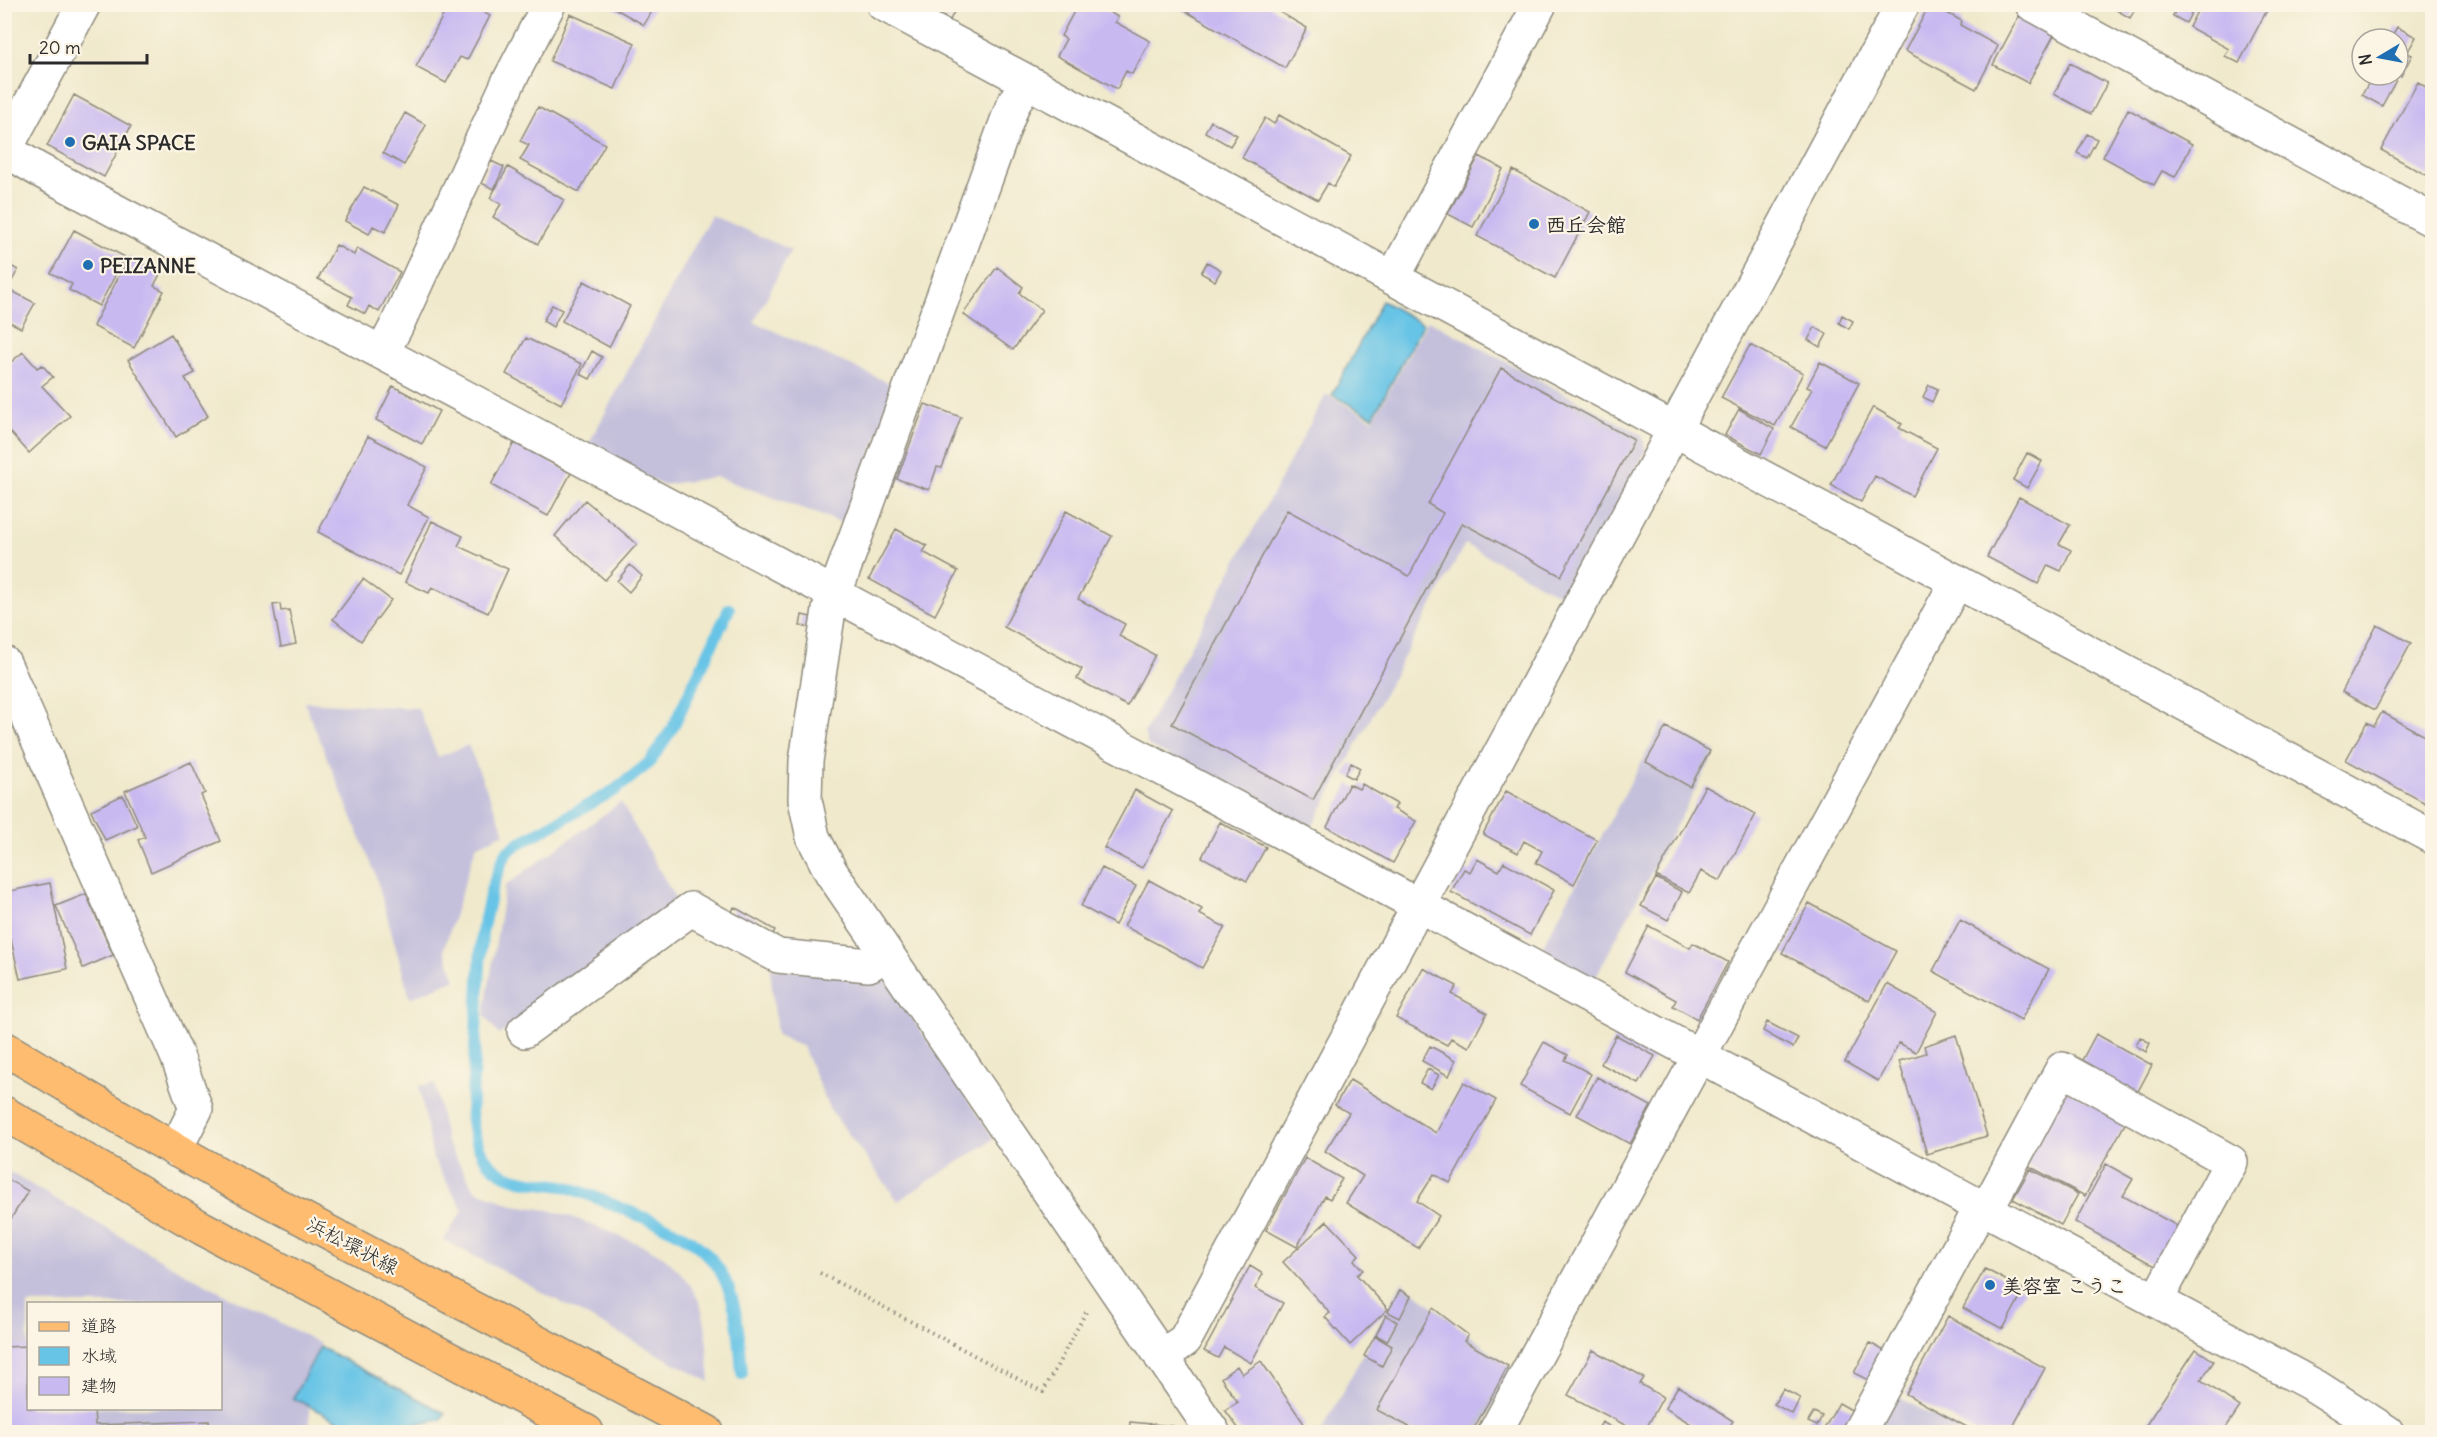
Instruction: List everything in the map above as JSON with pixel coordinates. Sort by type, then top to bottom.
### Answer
[{"type":"main road","name":"浜松環状線","points":[[4,1048],[174,1150],[707,1432]]},
{"type":"main road","points":[[4,1113],[202,1228],[587,1432]]},
{"type":"street","points":[[84,4],[5,150],[2315,1386],[2387,1432]]},
{"type":"street","points":[[382,353],[508,83],[549,4]]},
{"type":"street","points":[[883,4],[2433,837]]},
{"type":"street","points":[[1393,278],[1540,4]]},
{"type":"street","points":[[1161,1357],[1185,1340],[1903,4]]},
{"type":"street","points":[[2032,4],[2433,220]]},
{"type":"street","points":[[1026,81],[1012,107],[829,610],[806,761],[805,800],[813,837],[831,872],[1213,1432]]},
{"type":"street","points":[[1496,1432],[1957,581]]},
{"type":"street","points":[[4,663],[177,1056],[196,1109],[174,1150]]},
{"type":"street","points":[[524,1031],[691,909],[778,956],[870,965],[887,954]]},
{"type":"street","points":[[1859,1432],[2062,1069],[2231,1162],[2156,1301]]},
{"type":"path","points":[[820,1273],[1043,1392],[1098,1289],[1110,1281]]},
{"type":"shaded area","points":[[711,215],[791,250],[754,322],[896,386],[845,524],[717,477],[662,485],[588,445]]},
{"type":"shaded area","points":[[1428,320],[1642,435],[1646,451],[1567,599],[1465,544],[1310,831],[1148,745],[1144,733],[1326,394],[1373,420]]},
{"type":"shaded area","points":[[304,702],[418,708],[438,757],[468,745],[505,833],[476,846],[444,949],[456,979],[410,998],[375,873]]},
{"type":"shaded area","points":[[1663,722],[1716,751],[1593,982],[1539,953]]},
{"type":"shaded area","points":[[621,802],[678,903],[499,1035],[484,1015],[505,886]]},
{"type":"shaded area","points":[[770,968],[886,979],[994,1139],[898,1201],[829,1108],[803,1047],[777,1035]]},
{"type":"shaded area","points":[[435,1083],[446,1141],[475,1190],[513,1205],[549,1210],[572,1217],[644,1246],[664,1257],[679,1271],[691,1286],[700,1303],[705,1323],[710,1382],[444,1240],[463,1210],[433,1159],[419,1086]]},
{"type":"shaded area","points":[[4,1169],[179,1270],[321,1344],[293,1398],[309,1406],[310,1432],[5,1432]]},
{"type":"shaded area","points":[[1402,1282],[1513,1369],[1479,1432],[1321,1432]]},
{"type":"shaded area","points":[[1893,1394],[1963,1432],[1872,1432]]},
{"type":"water","points":[[1382,301],[1423,324],[1373,417],[1332,395]]},
{"type":"water","points":[[320,1347],[445,1413],[441,1420],[359,1432],[293,1398]]},
{"type":"building","points":[[449,4],[469,4],[490,16],[467,60],[460,57],[446,83],[416,67]]},
{"type":"building","points":[[607,4],[656,4],[644,25]]},
{"type":"building","points":[[921,4],[958,4],[950,20]]},
{"type":"building","points":[[1078,4],[1095,4],[1118,17],[1115,22],[1150,41],[1132,74],[1126,71],[1117,89],[1057,56],[1066,39],[1061,36]]},
{"type":"building","points":[[1179,4],[1266,4],[1307,28],[1285,68],[1178,7]]},
{"type":"building","points":[[1930,4],[1962,21],[1960,25],[1998,46],[1976,89],[1905,51]]},
{"type":"building","points":[[2106,4],[2138,4],[2130,18]]},
{"type":"building","points":[[2179,4],[2196,4],[2186,23],[2173,16]]},
{"type":"building","points":[[2201,4],[2258,4],[2267,10],[2239,63],[2225,56],[2229,49],[2189,27]]},
{"type":"building","points":[[570,14],[635,43],[615,89],[550,61]]},
{"type":"building","points":[[2019,16],[2054,35],[2028,83],[1993,65]]},
{"type":"building","points":[[2410,34],[2416,37],[2410,48]]},
{"type":"building","points":[[2070,63],[2107,83],[2091,114],[2054,94]]},
{"type":"building","points":[[2418,82],[2432,91],[2432,169],[2428,176],[2381,150]]},
{"type":"building","points":[[2366,87],[2392,87],[2382,106],[2362,95]]},
{"type":"building","points":[[74,95],[131,126],[104,177],[47,146]]},
{"type":"building","points":[[538,107],[605,144],[579,192],[520,160],[529,145],[520,141]]},
{"type":"building","points":[[2128,109],[2192,144],[2175,177],[2162,171],[2154,185],[2103,157]]},
{"type":"building","points":[[405,113],[426,125],[404,165],[383,153]]},
{"type":"building","points":[[1279,115],[1351,156],[1334,187],[1328,183],[1318,200],[1242,158],[1265,118],[1274,124]]},
{"type":"building","points":[[1211,121],[1237,135],[1230,146],[1205,132]]},
{"type":"building","points":[[2087,134],[2097,139],[2087,158],[2077,153]]},
{"type":"building","points":[[1479,156],[1503,169],[1473,227],[1448,214]]},
{"type":"building","points":[[491,161],[504,167],[494,189],[481,183]]},
{"type":"building","points":[[508,167],[564,200],[538,244],[493,217],[501,204],[490,198]]},
{"type":"building","name":"西丘会館","points":[[1513,170],[1590,212],[1555,278],[1477,236]]},
{"type":"building","points":[[364,187],[399,205],[385,232],[373,226],[369,234],[345,221]]},
{"type":"building","points":[[74,230],[125,257],[99,306],[69,290],[72,284],[51,273]]},
{"type":"building","points":[[336,245],[354,255],[357,248],[400,272],[379,312],[369,306],[365,314],[348,305],[352,297],[318,279]]},
{"type":"building","points":[[129,257],[160,274],[154,286],[164,291],[134,348],[93,326]]},
{"type":"building","points":[[4,262],[18,270],[4,295]]},
{"type":"building","points":[[1207,262],[1221,270],[1215,281],[1201,273]]},
{"type":"building","points":[[997,267],[1023,287],[1019,293],[1042,310],[1013,350],[963,314]]},
{"type":"building","points":[[584,281],[630,306],[609,347],[562,321]]},
{"type":"building","points":[[10,290],[35,303],[21,328],[4,319],[4,301]]},
{"type":"building","points":[[552,305],[562,310],[553,327],[543,321]]},
{"type":"building","points":[[1842,315],[1853,321],[1849,329],[1839,323]]},
{"type":"building","points":[[1815,327],[1827,334],[1820,347],[1808,340]]},
{"type":"building","points":[[171,334],[195,373],[185,378],[208,416],[176,437],[128,360]]},
{"type":"building","points":[[526,338],[582,364],[561,404],[506,374]]},
{"type":"building","points":[[1750,345],[1803,373],[1775,426],[1721,398]]},
{"type":"building","points":[[592,351],[602,357],[590,379],[580,374]]},
{"type":"building","points":[[23,352],[37,368],[42,365],[53,377],[42,386],[70,416],[29,453],[4,425],[4,368]]},
{"type":"building","points":[[1820,362],[1859,383],[1825,446],[1791,427],[1812,389],[1807,387]]},
{"type":"building","points":[[1501,368],[1634,440],[1561,576],[1462,523],[1313,800],[1172,724],[1287,510],[1409,576],[1443,513],[1428,504]]},
{"type":"building","points":[[1929,385],[1938,389],[1932,402],[1923,397]]},
{"type":"building","points":[[393,386],[439,411],[422,444],[376,420]]},
{"type":"building","points":[[925,404],[961,417],[942,468],[937,467],[929,490],[897,479]]},
{"type":"building","points":[[1873,407],[1902,424],[1899,428],[1937,448],[1912,496],[1875,476],[1861,502],[1831,485]]},
{"type":"building","points":[[1739,409],[1774,429],[1761,454],[1725,435]]},
{"type":"building","points":[[368,436],[427,467],[407,505],[429,517],[399,575],[318,532]]},
{"type":"building","points":[[514,443],[571,473],[548,516],[491,485]]},
{"type":"building","points":[[2027,453],[2042,461],[2027,488],[2013,480]]},
{"type":"building","points":[[2019,497],[2070,525],[2059,544],[2071,550],[2061,571],[2048,565],[2038,584],[1987,557]]},
{"type":"building","points":[[585,500],[637,544],[605,580],[555,536]]},
{"type":"building","points":[[1066,511],[1112,536],[1078,599],[1125,624],[1119,636],[1155,655],[1127,706],[1077,679],[1082,669],[1004,627]]},
{"type":"building","points":[[432,521],[463,536],[458,546],[508,569],[488,613],[432,587],[429,593],[405,582]]},
{"type":"building","points":[[896,529],[927,546],[923,552],[958,571],[935,615],[869,579]]},
{"type":"building","points":[[630,565],[642,576],[629,592],[617,581]]},
{"type":"building","points":[[363,579],[391,600],[361,641],[333,619]]},
{"type":"building","points":[[280,604],[281,611],[289,610],[296,644],[281,647],[273,605]]},
{"type":"building","points":[[802,615],[811,617],[809,627],[800,626]]},
{"type":"building","points":[[2377,625],[2411,643],[2375,710],[2342,692]]},
{"type":"building","points":[[2382,712],[2432,740],[2432,794],[2427,804],[2346,760],[2367,722],[2374,726]]},
{"type":"building","points":[[1666,727],[1710,751],[1690,787],[1646,762]]},
{"type":"building","points":[[191,762],[205,793],[201,795],[221,841],[151,872],[138,840],[145,837],[125,791]]},
{"type":"building","points":[[1351,763],[1360,768],[1354,779],[1345,774]]},
{"type":"building","points":[[1349,784],[1359,789],[1362,784],[1397,804],[1394,809],[1416,821],[1393,863],[1327,827]]},
{"type":"building","points":[[1705,786],[1756,814],[1720,881],[1701,871],[1689,893],[1656,876]]},
{"type":"building","points":[[1135,790],[1173,811],[1142,868],[1104,848]]},
{"type":"building","points":[[1506,791],[1597,840],[1574,884],[1536,863],[1542,851],[1524,841],[1518,853],[1483,834]]},
{"type":"building","points":[[123,795],[137,826],[105,840],[91,810]]},
{"type":"building","points":[[1220,822],[1266,847],[1247,881],[1202,857]]},
{"type":"building","points":[[1477,859],[1499,871],[1504,862],[1554,890],[1530,935],[1451,892],[1464,869],[1470,872]]},
{"type":"building","points":[[1102,868],[1136,886],[1115,925],[1081,906]]},
{"type":"building","points":[[1656,878],[1682,892],[1668,920],[1641,906]]},
{"type":"building","points":[[1149,880],[1202,909],[1199,914],[1225,927],[1202,968],[1124,926]]},
{"type":"building","points":[[50,883],[67,969],[20,979],[11,940],[5,941],[4,939],[4,892]]},
{"type":"building","points":[[86,894],[113,955],[83,968],[56,906]]},
{"type":"building","points":[[1809,903],[1896,951],[1869,1001],[1782,953]]},
{"type":"building","points":[[734,907],[775,930],[771,938],[730,916]]},
{"type":"building","points":[[1960,920],[2049,969],[2021,1020],[1933,971]]},
{"type":"building","points":[[1649,926],[1690,948],[1693,943],[1728,962],[1697,1019],[1673,1006],[1676,1000],[1625,972]]},
{"type":"building","points":[[1423,968],[1457,986],[1452,994],[1487,1013],[1469,1047],[1451,1038],[1447,1045],[1396,1018]]},
{"type":"building","points":[[1887,984],[1937,1012],[1916,1052],[1899,1043],[1878,1081],[1845,1062]]},
{"type":"building","points":[[1767,1022],[1798,1038],[1793,1048],[1763,1031]]},
{"type":"building","points":[[2096,1034],[2152,1065],[2136,1095],[2080,1064]]},
{"type":"building","points":[[1616,1035],[1655,1056],[1639,1084],[1601,1064]]},
{"type":"building","points":[[1956,1035],[1987,1136],[1927,1154],[1899,1061],[1926,1053],[1924,1046]]},
{"type":"building","points":[[2140,1037],[2150,1043],[2146,1052],[2136,1046]]},
{"type":"building","points":[[1544,1042],[1568,1055],[1565,1060],[1591,1074],[1570,1113],[1520,1086]]},
{"type":"building","points":[[1430,1046],[1456,1060],[1449,1076],[1422,1061]]},
{"type":"building","points":[[1428,1069],[1439,1075],[1431,1089],[1420,1083]]},
{"type":"building","points":[[1597,1077],[1651,1106],[1630,1144],[1577,1115]]},
{"type":"building","points":[[1350,1080],[1436,1133],[1464,1082],[1496,1100],[1450,1183],[1434,1174],[1417,1201],[1439,1216],[1418,1248],[1346,1203],[1363,1176],[1325,1151],[1349,1113],[1335,1105]]},
{"type":"building","points":[[2065,1089],[2126,1122],[2085,1196],[2025,1164]]},
{"type":"building","points":[[1305,1158],[1342,1179],[1330,1199],[1325,1196],[1297,1247],[1266,1230]]},
{"type":"building","points":[[2106,1164],[2133,1179],[2123,1196],[2179,1227],[2157,1267],[2075,1222]]},
{"type":"building","points":[[2030,1169],[2078,1194],[2061,1225],[2013,1199]]},
{"type":"building","points":[[4,1177],[28,1191],[4,1230]]},
{"type":"building","points":[[1327,1221],[1359,1255],[1354,1260],[1363,1270],[1357,1275],[1388,1309],[1350,1345],[1325,1317],[1330,1313],[1283,1262]]},
{"type":"building","points":[[1250,1266],[1263,1274],[1255,1288],[1283,1303],[1251,1363],[1224,1347],[1218,1358],[1204,1351]]},
{"type":"building","points":[[1985,1269],[2024,1290],[2003,1329],[1963,1308]]},
{"type":"building","points":[[1400,1290],[1411,1296],[1400,1318],[1388,1312]]},
{"type":"building","points":[[1433,1308],[1468,1335],[1464,1341],[1508,1366],[1472,1432],[1419,1432],[1377,1410]]},
{"type":"building","points":[[1386,1315],[1397,1322],[1387,1341],[1376,1335]]},
{"type":"building","points":[[1948,1316],[2045,1368],[2010,1432],[1976,1432],[1906,1394]]},
{"type":"building","points":[[1375,1336],[1392,1346],[1382,1366],[1364,1356]]},
{"type":"building","points":[[1870,1343],[1888,1353],[1872,1382],[1854,1373]]},
{"type":"building","points":[[27,1346],[27,1410],[94,1410],[95,1425],[209,1421],[210,1432],[4,1432],[4,1347]]},
{"type":"building","points":[[2196,1349],[2214,1361],[2201,1380],[2240,1407],[2223,1432],[2142,1431]]},
{"type":"building","points":[[1593,1350],[1644,1378],[1640,1384],[1663,1397],[1644,1432],[1638,1432],[1568,1395]]},
{"type":"building","points":[[1261,1361],[1305,1425],[1294,1432],[1241,1432],[1225,1410],[1238,1402],[1221,1378],[1237,1366],[1242,1374]]},
{"type":"building","points":[[1678,1386],[1733,1421],[1726,1432],[1704,1432],[1665,1408]]},
{"type":"building","points":[[1783,1389],[1800,1398],[1792,1414],[1774,1404]]},
{"type":"building","points":[[1839,1403],[1855,1412],[1844,1432],[1830,1432],[1824,1429]]},
{"type":"building","points":[[1814,1412],[1822,1416],[1817,1426],[1808,1422]]},
{"type":"building","points":[[1130,1422],[1173,1426],[1173,1432],[1129,1432]]},
{"type":"building","points":[[1602,1422],[1620,1432],[1596,1432]]},
{"type":"waterway","points":[[729,609],[672,729],[649,763],[615,790],[507,852],[491,891],[482,932],[471,1113],[478,1146],[487,1161],[500,1172],[516,1179],[567,1187],[586,1194],[673,1230],[686,1237],[709,1256],[725,1280],[734,1306],[739,1333],[742,1374]]},
{"type":"place","name":"GAIA SPACE","points":[[70,142]]},
{"type":"place","name":"西丘会館","points":[[1534,224]]},
{"type":"place","name":"PEIZANNE","points":[[88,265]]},
{"type":"place","name":"美容室 こうこ","points":[[1990,1285]]}]
